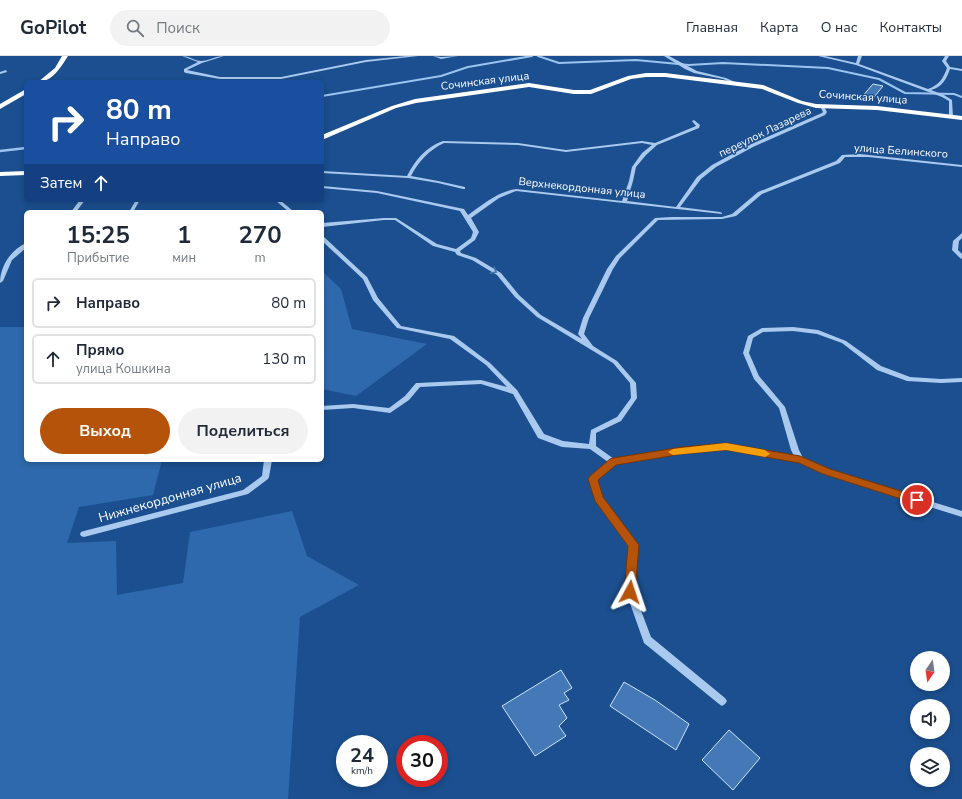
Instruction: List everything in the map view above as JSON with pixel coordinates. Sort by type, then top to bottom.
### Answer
[{"type":"highway","points":[[43,80],[57,69],[65,56]]},
{"type":"highway","name":"Сочинская улица","points":[[324,137],[403,104],[513,87],[535,86],[574,92],[587,92],[597,90],[630,77],[653,75],[763,87],[800,102],[822,106],[876,108],[962,118]]},
{"type":"highway","points":[[0,107],[24,92]]},
{"type":"highway","points":[[0,174],[24,173]]},
{"type":"street","points":[[184,56],[201,62]]},
{"type":"street","points":[[222,56],[201,62],[185,70],[186,72],[220,78],[281,78],[366,61],[416,56]]},
{"type":"street","points":[[435,56],[450,58],[456,56]]},
{"type":"street","points":[[666,56],[674,59],[682,66],[699,73],[729,80],[735,84]]},
{"type":"street","points":[[820,56],[857,64],[943,96],[950,101],[951,116]]},
{"type":"street","points":[[857,64],[860,56]]},
{"type":"street","points":[[947,56],[944,61],[949,68],[962,70]]},
{"type":"street","points":[[928,90],[938,88],[945,82],[949,68]]},
{"type":"street","points":[[0,73],[6,71]]},
{"type":"street","name":"переулок Лазарева","points":[[677,208],[699,178],[714,166],[751,146],[824,114],[825,112],[822,106]]},
{"type":"street","points":[[624,202],[634,167],[644,154],[655,144],[698,127],[698,125],[694,122]]},
{"type":"street","points":[[408,177],[412,169],[423,156],[434,146],[443,142],[518,144],[566,151],[642,142],[655,144]]},
{"type":"street","name":"улица Белинского","points":[[734,215],[760,193],[838,162],[844,156],[868,156],[916,162],[948,163],[962,166]]},
{"type":"street","points":[[324,172],[408,177],[463,188]]},
{"type":"street","points":[[324,187],[377,192],[462,210],[476,232],[473,239],[458,252]]},
{"type":"street","name":"Верхнекордонная улица","points":[[468,218],[497,197],[509,191],[516,190],[734,215]]},
{"type":"street","points":[[75,210],[81,202]]},
{"type":"street","points":[[280,202],[290,210]]},
{"type":"street","points":[[590,346],[581,334],[586,318],[610,269],[618,257],[651,224],[657,220],[664,219],[722,218],[734,215]]},
{"type":"street","points":[[324,225],[384,218],[396,219],[435,245],[474,259],[499,274],[517,296],[539,316],[615,362],[633,383],[634,398],[619,419],[593,432],[592,447]]},
{"type":"street","points":[[962,235],[956,241],[955,250],[962,257]]},
{"type":"street","points":[[324,240],[365,278],[374,298],[399,327],[452,337],[488,364],[515,392],[541,436],[562,444],[592,447],[613,462]]},
{"type":"street","points":[[0,281],[10,259],[24,247]]},
{"type":"street","points":[[800,460],[795,450],[782,407],[756,377],[746,353],[750,337],[762,330],[793,329],[818,332],[844,342],[879,368],[909,379],[941,382],[962,380]]},
{"type":"street","points":[[324,408],[353,406],[390,411],[407,398],[418,385],[481,382],[515,392]]},
{"type":"street","points":[[722,701],[646,640],[630,592],[634,545],[598,498],[593,479],[613,462],[682,451],[726,446],[800,460],[827,472],[962,514]]},
{"type":"street","name":"Нижнекордонная улица","points":[[84,534],[245,492],[265,477],[268,462]]},
{"type":"shaded area","points":[[324,273],[341,289],[352,329],[427,344],[356,396],[324,389]]},
{"type":"shaded area","points":[[0,327],[24,327],[24,462],[161,462],[153,495],[79,507],[67,543],[116,541],[117,595],[183,583],[190,532],[292,511],[307,556],[359,585],[300,617],[288,799],[0,799]]},
{"type":"building","points":[[873,84],[883,86],[871,101],[860,99]]},
{"type":"building","points":[[561,670],[572,688],[564,693],[569,700],[559,705],[567,718],[559,726],[566,736],[535,756],[502,706]]},
{"type":"building","points":[[624,682],[655,700],[689,724],[676,750],[610,706]]},
{"type":"building","points":[[729,730],[760,758],[733,790],[702,760]]},
{"type":"waterway","points":[[324,96],[441,76],[468,67],[532,56]]},
{"type":"waterway","points":[[538,56],[559,63],[636,60],[689,65],[723,63],[828,68],[879,79],[905,93],[954,94],[962,97]]},
{"type":"waterway","points":[[0,151],[24,148]]},
{"type":"slow traffic","points":[[673,452],[726,446],[765,454]]},
{"type":"route","points":[[630,592],[634,545],[598,498],[593,479],[613,462],[682,451],[726,446],[800,460],[827,472],[917,500]]}]
